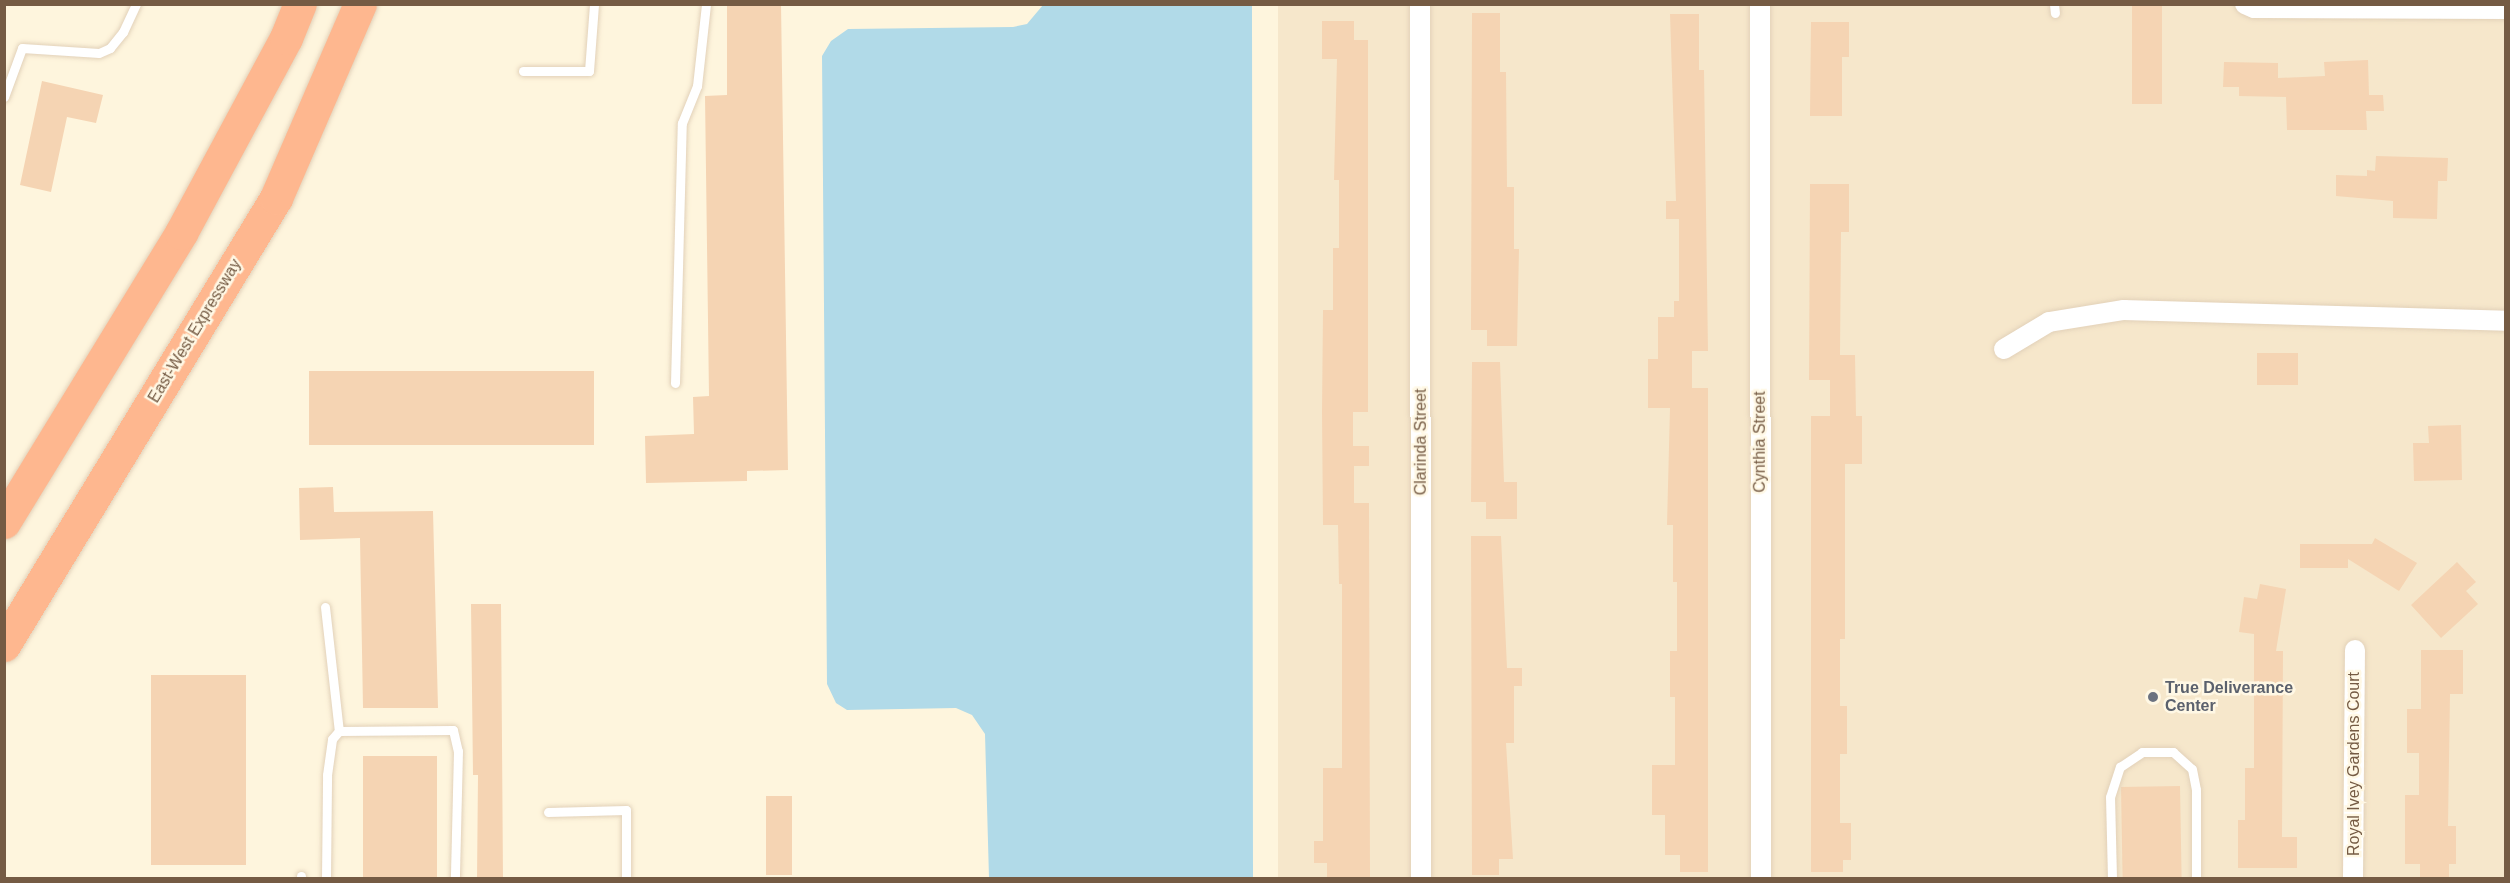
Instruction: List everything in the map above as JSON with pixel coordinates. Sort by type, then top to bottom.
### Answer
[{"type":"highway","points":[[4,522],[181,233],[286,38],[300,4]]},
{"type":"highway","name":"East-West Expressway","points":[[4,645],[276,198],[360,4]]},
{"type":"street","name":"Clarinda Street","points":[[1420,4],[1421,879]]},
{"type":"street","name":"Cynthia Street","points":[[1760,4],[1761,879]]},
{"type":"street","points":[[2245,4],[2254,8],[2505,9]]},
{"type":"street","points":[[2004,349],[2049,322],[2124,310],[2505,321]]},
{"type":"street","name":"Royal Ivey Gardens Court","points":[[2353,879],[2355,650]]},
{"type":"lane","points":[[5,100],[22,48],[99,53],[110,48],[123,32],[136,4]]},
{"type":"lane","points":[[523,71],[588,71],[594,4]]},
{"type":"lane","points":[[675,383],[682,123],[697,86],[706,4]]},
{"type":"lane","points":[[325,607],[339,731],[332,739],[327,775],[326,879]]},
{"type":"lane","points":[[339,731],[453,730],[458,751],[455,879]]},
{"type":"lane","points":[[2112,879],[2110,797],[2120,767],[2142,752],[2173,752],[2192,769],[2196,790],[2196,879]]},
{"type":"lane","points":[[548,812],[626,810],[626,879]]},
{"type":"shaded area","points":[[1278,5],[2505,5],[2505,878],[1278,878]]},
{"type":"water","points":[[1043,5],[1252,5],[1253,878],[989,878],[985,734],[972,715],[956,708],[847,710],[836,703],[827,684],[822,56],[831,41],[848,29],[1013,27],[1027,24]]},
{"type":"building","points":[[727,4],[781,4],[788,470],[747,471],[747,481],[646,483],[645,436],[694,434],[693,397],[709,396],[705,96],[727,95]]},
{"type":"building","points":[[2132,4],[2162,4],[2162,104],[2132,104]]},
{"type":"building","points":[[1472,13],[1500,13],[1500,72],[1506,72],[1507,187],[1514,187],[1514,249],[1519,249],[1517,346],[1487,346],[1487,330],[1471,330]]},
{"type":"building","points":[[1670,14],[1699,14],[1699,70],[1704,70],[1708,351],[1692,351],[1692,388],[1708,388],[1708,872],[1680,872],[1680,855],[1665,855],[1665,815],[1652,815],[1652,765],[1675,765],[1675,697],[1670,697],[1670,651],[1677,651],[1677,582],[1673,582],[1673,525],[1667,525],[1670,408],[1648,408],[1648,359],[1658,359],[1658,317],[1674,317],[1674,301],[1679,301],[1679,219],[1666,219],[1666,201],[1676,201]]},
{"type":"building","points":[[1322,21],[1354,21],[1354,40],[1368,40],[1368,412],[1353,412],[1353,446],[1369,446],[1369,466],[1354,466],[1354,503],[1369,503],[1370,878],[1327,878],[1327,863],[1314,863],[1314,841],[1323,841],[1323,768],[1342,768],[1342,584],[1339,584],[1338,525],[1323,525],[1322,412],[1323,310],[1333,310],[1333,248],[1339,248],[1339,180],[1334,180],[1337,59],[1322,59]]},
{"type":"building","points":[[1811,22],[1849,22],[1849,57],[1842,57],[1842,116],[1810,116]]},
{"type":"building","points":[[2368,60],[2369,95],[2383,95],[2384,111],[2366,111],[2367,130],[2287,130],[2286,97],[2239,96],[2239,87],[2223,87],[2224,62],[2278,63],[2278,78],[2325,76],[2324,62]]},
{"type":"building","points":[[42,81],[103,95],[96,123],[67,117],[51,192],[20,185]]},
{"type":"building","points":[[2376,156],[2448,158],[2447,181],[2438,181],[2437,219],[2393,218],[2393,201],[2336,196],[2336,175],[2367,176],[2367,170],[2375,171]]},
{"type":"building","points":[[1810,184],[1849,184],[1849,232],[1841,232],[1840,355],[1855,355],[1856,416],[1862,416],[1862,464],[1845,464],[1845,639],[1840,639],[1840,706],[1847,706],[1847,754],[1840,754],[1840,823],[1851,823],[1851,860],[1843,860],[1843,872],[1811,872],[1811,416],[1830,416],[1830,380],[1809,380]]},
{"type":"building","points":[[2257,353],[2298,353],[2298,385],[2257,385]]},
{"type":"building","points":[[1472,362],[1500,362],[1504,482],[1517,482],[1517,519],[1486,519],[1486,502],[1471,502]]},
{"type":"building","points":[[309,371],[594,371],[594,445],[309,445]]},
{"type":"building","points":[[2461,425],[2462,480],[2414,481],[2413,443],[2429,443],[2428,426]]},
{"type":"building","points":[[333,487],[334,512],[433,511],[438,708],[363,708],[360,538],[300,540],[299,488]]},
{"type":"building","points":[[1471,536],[1501,536],[1507,668],[1522,668],[1522,686],[1514,686],[1514,743],[1506,743],[1513,859],[1499,859],[1499,875],[1472,875]]},
{"type":"building","points":[[2375,538],[2417,563],[2399,591],[2348,559],[2348,568],[2300,568],[2300,544],[2372,544]]},
{"type":"building","points":[[2457,562],[2476,582],[2466,591],[2478,604],[2441,638],[2411,605]]},
{"type":"building","points":[[2260,584],[2286,589],[2276,651],[2283,651],[2282,837],[2297,837],[2297,868],[2238,868],[2238,820],[2245,820],[2245,768],[2254,768],[2254,634],[2239,632],[2244,597],[2257,599]]},
{"type":"building","points":[[471,604],[501,604],[503,879],[477,879],[478,775],[473,775]]},
{"type":"building","points":[[2421,650],[2463,650],[2463,694],[2450,694],[2448,826],[2456,826],[2456,864],[2449,864],[2449,879],[2420,879],[2420,864],[2405,864],[2405,795],[2419,795],[2419,753],[2407,753],[2407,709],[2421,709]]},
{"type":"building","points":[[151,675],[246,675],[246,865],[151,865]]},
{"type":"building","points":[[363,756],[437,756],[437,878],[363,878]]},
{"type":"building","points":[[2180,786],[2182,878],[2123,878],[2121,787]]},
{"type":"building","points":[[766,796],[792,796],[792,875],[766,875]]},
{"type":"place","name":"True Deliverance Center","points":[[2153,697]]}]
